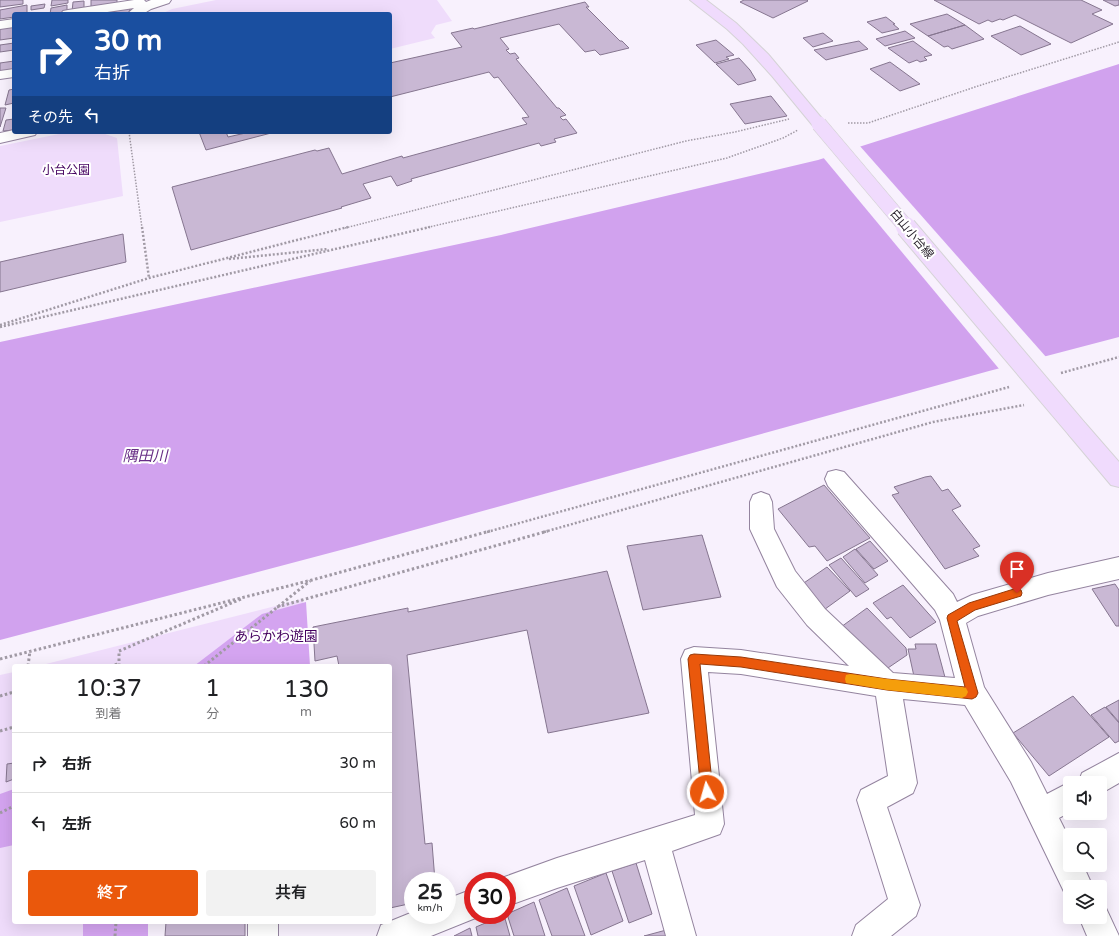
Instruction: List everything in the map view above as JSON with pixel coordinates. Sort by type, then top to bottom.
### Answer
[{"type":"main road","name":"白山小台線","points":[[697,0],[727,22],[777,73],[811,126],[1119,478]]},
{"type":"street","points":[[86,12],[140,6],[164,0]]},
{"type":"street","points":[[0,25],[12,23]]},
{"type":"street","points":[[0,75],[12,73]]},
{"type":"street","points":[[0,138],[19,134]]},
{"type":"street","points":[[836,479],[944,602],[952,618],[972,693],[1021,772],[1074,880]]},
{"type":"street","points":[[761,502],[762,529],[786,579],[816,617],[887,685],[903,783],[870,800],[905,905],[867,936]]},
{"type":"street","points":[[952,618],[972,606],[1048,584],[1119,568]]},
{"type":"street","points":[[516,888],[546,876],[655,843],[710,824],[694,659],[741,662],[887,685],[972,693]]},
{"type":"street","points":[[1104,776],[1119,767]]},
{"type":"street","points":[[1041,814],[1063,800]]},
{"type":"street","points":[[655,843],[681,936]]},
{"type":"street","points":[[263,924],[263,936]]},
{"type":"street","points":[[392,936],[423,924]]},
{"type":"street","points":[[1098,924],[1104,936]]},
{"type":"path","points":[[844,123],[868,123],[978,86],[1119,42]]},
{"type":"path","points":[[0,326],[149,278],[686,141],[735,132],[795,117]]},
{"type":"path","points":[[0,326],[727,158],[783,138],[811,126]]},
{"type":"path","points":[[129,134],[149,278]]},
{"type":"path","points":[[221,260],[339,248]]},
{"type":"path","points":[[1058,374],[1119,357]]},
{"type":"path","points":[[0,659],[312,580],[1011,386]]},
{"type":"path","points":[[278,607],[933,422],[1052,400]]},
{"type":"path","points":[[207,664],[312,580]]},
{"type":"path","points":[[118,664],[119,651],[249,596]]},
{"type":"path","points":[[28,664],[30,651]]},
{"type":"path","points":[[0,696],[12,693]]},
{"type":"path","points":[[0,731],[12,728]]},
{"type":"path","points":[[0,813],[12,807]]},
{"type":"path","points":[[115,936],[116,924]]},
{"type":"green space","points":[[216,0],[437,0],[452,21],[436,25],[431,33],[435,38],[392,49],[392,12],[165,12],[172,9]]},
{"type":"green space","name":"小台公園","points":[[59,134],[105,134],[117,138],[123,196],[0,222],[0,146]]},
{"type":"green space","name":"あらかわ遊園","points":[[303,599],[308,664],[46,664]]},
{"type":"green space","points":[[306,602],[310,664],[197,664],[262,614]]},
{"type":"green space","points":[[12,672],[12,924],[147,924],[146,936],[0,936],[0,675]]},
{"type":"green space","points":[[12,790],[12,845],[0,848],[0,794]]},
{"type":"green space","points":[[83,924],[148,924],[148,936],[83,936]]},
{"type":"water","name":"隅田川","points":[[1119,64],[1119,337],[989,371],[356,546],[0,640],[0,342],[501,235],[818,160]]},
{"type":"pier","points":[[859,145],[1047,358],[1000,370],[822,156]]},
{"type":"building","points":[[0,0],[23,0],[23,4],[0,7]]},
{"type":"building","points":[[52,0],[68,0],[68,3],[51,6]]},
{"type":"building","points":[[91,0],[117,0],[117,4],[91,8]]},
{"type":"building","points":[[744,0],[808,1],[773,18],[740,2]]},
{"type":"building","points":[[934,0],[1081,0],[1102,10],[1092,14],[1113,24],[1071,43],[1015,15],[1003,20],[1000,19],[992,22],[988,20],[979,24]]},
{"type":"building","points":[[1103,0],[1119,0],[1119,5],[1115,6]]},
{"type":"building","points":[[84,1],[84,11],[72,12],[73,2]]},
{"type":"building","points":[[585,2],[589,7],[586,7],[629,48],[600,55],[595,50],[585,52],[559,24],[500,38],[509,49],[506,50],[510,54],[515,53],[519,58],[516,59],[557,108],[559,108],[566,115],[560,117],[563,120],[566,119],[577,133],[554,139],[556,142],[541,146],[539,143],[411,179],[412,181],[397,186],[391,176],[363,184],[371,198],[341,207],[342,208],[191,250],[172,187],[315,150],[317,151],[329,148],[342,174],[402,156],[403,158],[527,124],[522,118],[529,117],[498,77],[494,78],[489,72],[392,96],[392,63],[462,47],[451,33],[474,29]]},
{"type":"building","points":[[45,4],[44,8],[31,10],[31,6]]},
{"type":"building","points":[[27,5],[27,12],[12,12],[12,17],[0,19],[0,10]]},
{"type":"building","points":[[67,5],[67,12],[50,12],[51,8]]},
{"type":"building","points":[[129,8],[130,12],[110,12]]},
{"type":"building","points":[[947,14],[965,25],[928,36],[910,24]]},
{"type":"building","points":[[886,17],[899,29],[882,33],[867,22]]},
{"type":"building","points":[[965,25],[984,39],[952,49],[948,46],[944,47],[928,36]]},
{"type":"building","points":[[12,26],[12,38],[0,40],[0,29]]},
{"type":"building","points":[[1020,26],[1051,44],[1021,55],[991,36]]},
{"type":"building","points":[[905,31],[915,38],[885,46],[876,39]]},
{"type":"building","points":[[823,33],[833,41],[813,47],[803,38]]},
{"type":"building","points":[[716,40],[734,55],[726,57],[729,59],[715,63],[696,45]]},
{"type":"building","points":[[859,41],[868,49],[826,60],[814,50]]},
{"type":"building","points":[[913,41],[932,55],[924,57],[927,60],[920,62],[917,60],[909,63],[888,48]]},
{"type":"building","points":[[12,43],[12,50],[0,52],[0,45]]},
{"type":"building","points":[[739,58],[750,70],[756,80],[738,85],[716,64]]},
{"type":"building","points":[[12,61],[12,71],[0,73],[0,63]]},
{"type":"building","points":[[890,62],[920,84],[900,91],[870,69]]},
{"type":"building","points":[[12,89],[12,103],[5,105],[9,90]]},
{"type":"building","points":[[771,96],[787,116],[745,124],[730,104]]},
{"type":"building","points":[[0,108],[6,108],[0,127]]},
{"type":"building","points":[[12,119],[12,130],[3,131],[6,120]]},
{"type":"building","points":[[200,134],[227,134],[228,137],[241,134],[267,134],[206,150]]},
{"type":"building","points":[[123,234],[126,262],[0,292],[0,262]]},
{"type":"building","points":[[931,476],[942,491],[948,489],[961,506],[952,510],[980,546],[973,549],[979,556],[945,569],[892,495],[899,493],[894,487]]},
{"type":"building","points":[[824,485],[870,538],[827,561],[815,546],[809,547],[778,509]]},
{"type":"building","points":[[702,535],[721,597],[643,610],[627,546]]},
{"type":"building","points":[[870,541],[888,561],[874,569],[856,549]]},
{"type":"building","points":[[855,549],[878,575],[865,583],[843,557]]},
{"type":"building","points":[[841,558],[869,589],[856,597],[829,565]]},
{"type":"building","points":[[827,567],[850,591],[821,612],[798,587]]},
{"type":"building","points":[[607,571],[649,713],[548,733],[527,630],[407,655],[425,844],[432,843],[434,872],[404,872],[404,905],[392,908],[392,664],[339,664],[337,656],[315,661],[313,627],[408,608],[408,612]]},
{"type":"building","points":[[1115,584],[1119,590],[1119,626],[1116,626],[1092,589]]},
{"type":"building","points":[[903,585],[936,622],[910,638],[891,617],[887,619],[873,603]]},
{"type":"building","points":[[867,608],[906,648],[907,655],[882,672],[841,627]]},
{"type":"building","points":[[915,644],[936,644],[946,681],[915,681],[908,649],[916,649]]},
{"type":"building","points":[[1073,696],[1109,737],[1049,776],[1013,733]]},
{"type":"building","points":[[1119,700],[1119,722],[1106,707]]},
{"type":"building","points":[[1105,707],[1119,723],[1119,741],[1115,743],[1091,715]]},
{"type":"building","points":[[12,763],[12,780],[6,782],[7,764]]},
{"type":"building","points":[[636,863],[652,914],[629,923],[612,871]]},
{"type":"building","points":[[606,873],[623,921],[591,935],[574,886]]},
{"type":"building","points":[[567,888],[585,936],[552,936],[539,900]]},
{"type":"building","points":[[534,902],[545,936],[514,936],[510,924],[516,924],[516,910]]},
{"type":"building","points":[[166,924],[245,924],[245,936],[165,936]]},
{"type":"building","points":[[483,924],[507,924],[510,936],[478,936],[476,927]]},
{"type":"building","points":[[470,928],[472,936],[454,936]]},
{"type":"building","points":[[670,929],[672,936],[644,936]]},
{"type":"slow traffic","points":[[850,679],[887,685],[962,692]]},
{"type":"route","points":[[707,792],[694,659],[741,662],[887,685],[972,693],[952,618],[972,606],[1017,593]]}]
